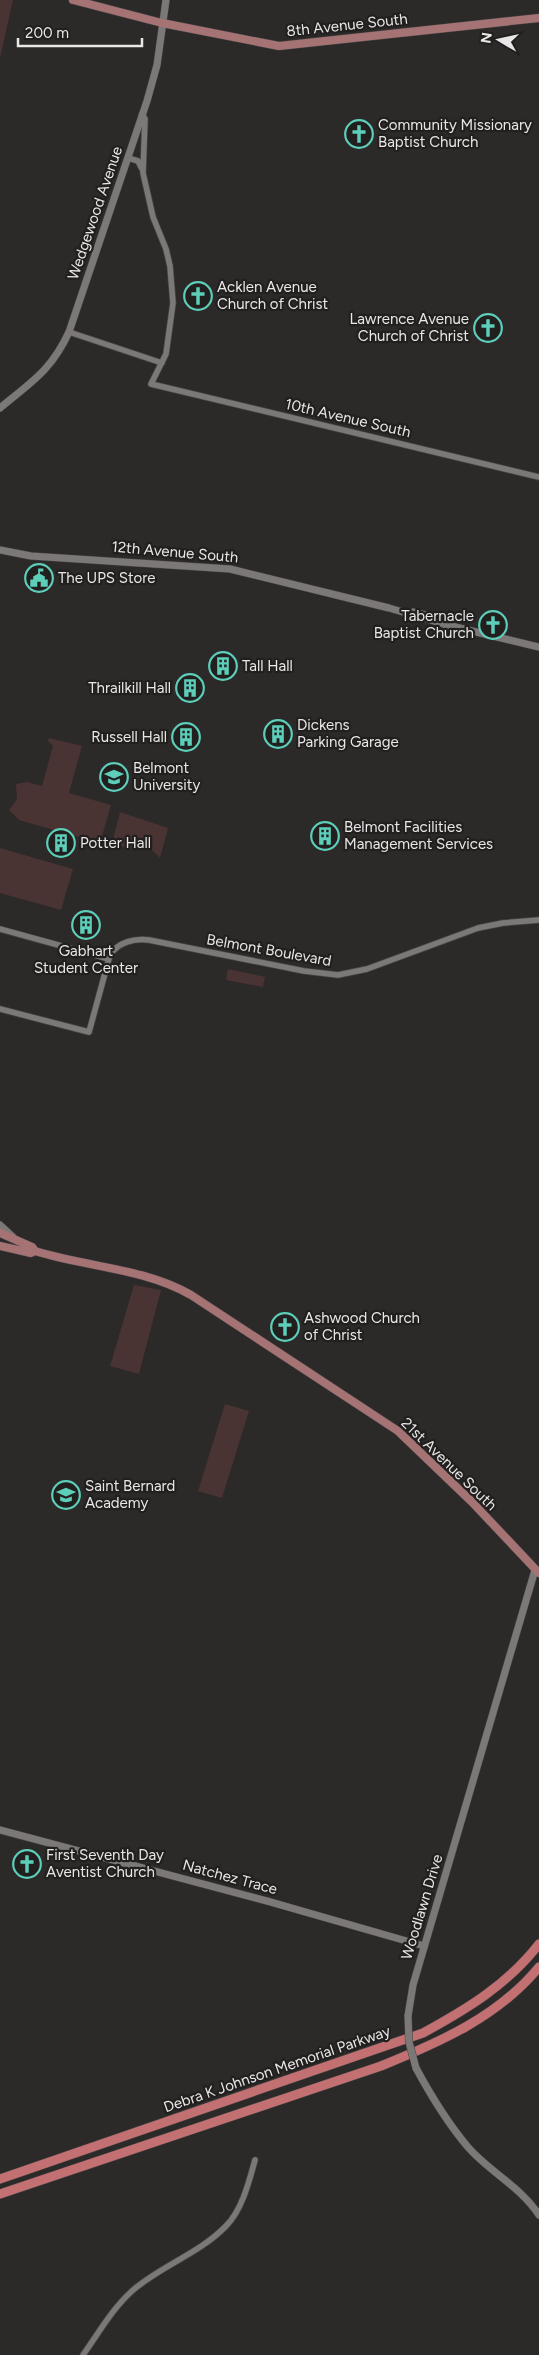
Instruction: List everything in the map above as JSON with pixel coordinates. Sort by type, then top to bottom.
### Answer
[{"type":"highway","name":"Debra K Johnson Memorial Parkway","points":[[0,2179],[423,2033],[474,2004],[501,1985],[537,1946]]},
{"type":"highway","name":"Debra K Johnson Memorial Parkway","points":[[0,2194],[382,2066],[434,2044],[483,2018],[539,1968]]},
{"type":"highway","points":[[483,2018],[506,2004],[539,1977]]},
{"type":"main road","name":"8th Avenue South","points":[[73,0],[162,23],[279,46],[539,18]]},
{"type":"main road","name":"Wedgewood Avenue","points":[[0,408],[46,370],[60,352],[69,332],[128,158],[157,65],[166,0]]},
{"type":"main road","name":"12th Avenue South","points":[[0,550],[31,556],[230,569],[403,612],[420,613],[477,632],[539,646]]},
{"type":"main road","points":[[0,1225],[16,1239]]},
{"type":"main road","name":"21st Avenue South","points":[[0,1233],[32,1247],[35,1251]]},
{"type":"main road","name":"21st Avenue South","points":[[0,1246],[31,1253],[35,1251],[167,1283],[191,1295],[398,1431],[472,1502],[537,1572]]},
{"type":"main road","name":"Woodlawn Drive","points":[[537,1572],[424,1946],[413,1985],[408,2016],[409,2042],[416,2068],[438,2104],[467,2146],[524,2196],[539,2215]]},
{"type":"main road","name":"Natchez Trace","points":[[0,1830],[267,1901],[424,1946]]},
{"type":"street","points":[[142,114],[145,119],[143,174]]},
{"type":"street","points":[[69,332],[162,363],[172,323],[172,282],[166,249],[153,217],[143,174],[138,161],[128,158]]},
{"type":"street","name":"10th Avenue South","points":[[162,363],[151,384],[539,477]]},
{"type":"street","name":"Belmont Boulevard","points":[[109,959],[112,952],[120,946],[133,940],[146,939],[304,971],[348,974],[378,966],[478,928],[503,923],[539,920]]},
{"type":"street","points":[[0,929],[109,959],[89,1032],[0,1009]]},
{"type":"street","points":[[83,2355],[115,2310],[132,2291],[200,2247],[227,2225],[243,2197],[255,2160]]},
{"type":"shaded area","points":[[0,0],[13,0],[0,58]]},
{"type":"shaded area","points":[[49,738],[82,746],[69,793],[111,805],[100,843],[19,820],[9,810],[17,799],[16,784],[27,782],[42,786],[53,746],[48,741]]},
{"type":"shaded area","points":[[120,812],[168,828],[160,858],[151,849],[152,846],[143,843],[131,849],[112,844]]},
{"type":"shaded area","points":[[0,848],[73,869],[61,910],[0,893]]},
{"type":"shaded area","points":[[228,969],[265,977],[263,987],[226,980]]},
{"type":"shaded area","points":[[134,1285],[161,1290],[139,1374],[110,1366]]},
{"type":"shaded area","points":[[225,1404],[249,1411],[222,1498],[198,1491]]},
{"type":"place","name":"Community Missionary Baptist Church","points":[[359,134]]},
{"type":"place","name":"Acklen Avenue Church of Christ","points":[[198,296]]},
{"type":"place","name":"Lawrence Avenue Church of Christ","points":[[488,328]]},
{"type":"place","name":"The UPS Store","points":[[39,578]]},
{"type":"place","name":"Tabernacle Baptist Church","points":[[493,625]]},
{"type":"place","name":"Tall Hall","points":[[223,666]]},
{"type":"place","name":"Thrailkill Hall","points":[[190,688]]},
{"type":"place","name":"Dickens Parking Garage","points":[[278,734]]},
{"type":"place","name":"Russell Hall","points":[[186,737]]},
{"type":"place","name":"Belmont University","points":[[114,777]]},
{"type":"place","name":"Belmont Facilities Management Services","points":[[325,836]]},
{"type":"place","name":"Potter Hall","points":[[61,843]]},
{"type":"place","name":"Gabhart Student Center","points":[[86,925]]},
{"type":"place","name":"Ashwood Church of Christ","points":[[285,1327]]},
{"type":"place","name":"Saint Bernard Academy","points":[[66,1495]]},
{"type":"place","name":"First Seventh Day Aventist Church","points":[[27,1864]]}]
